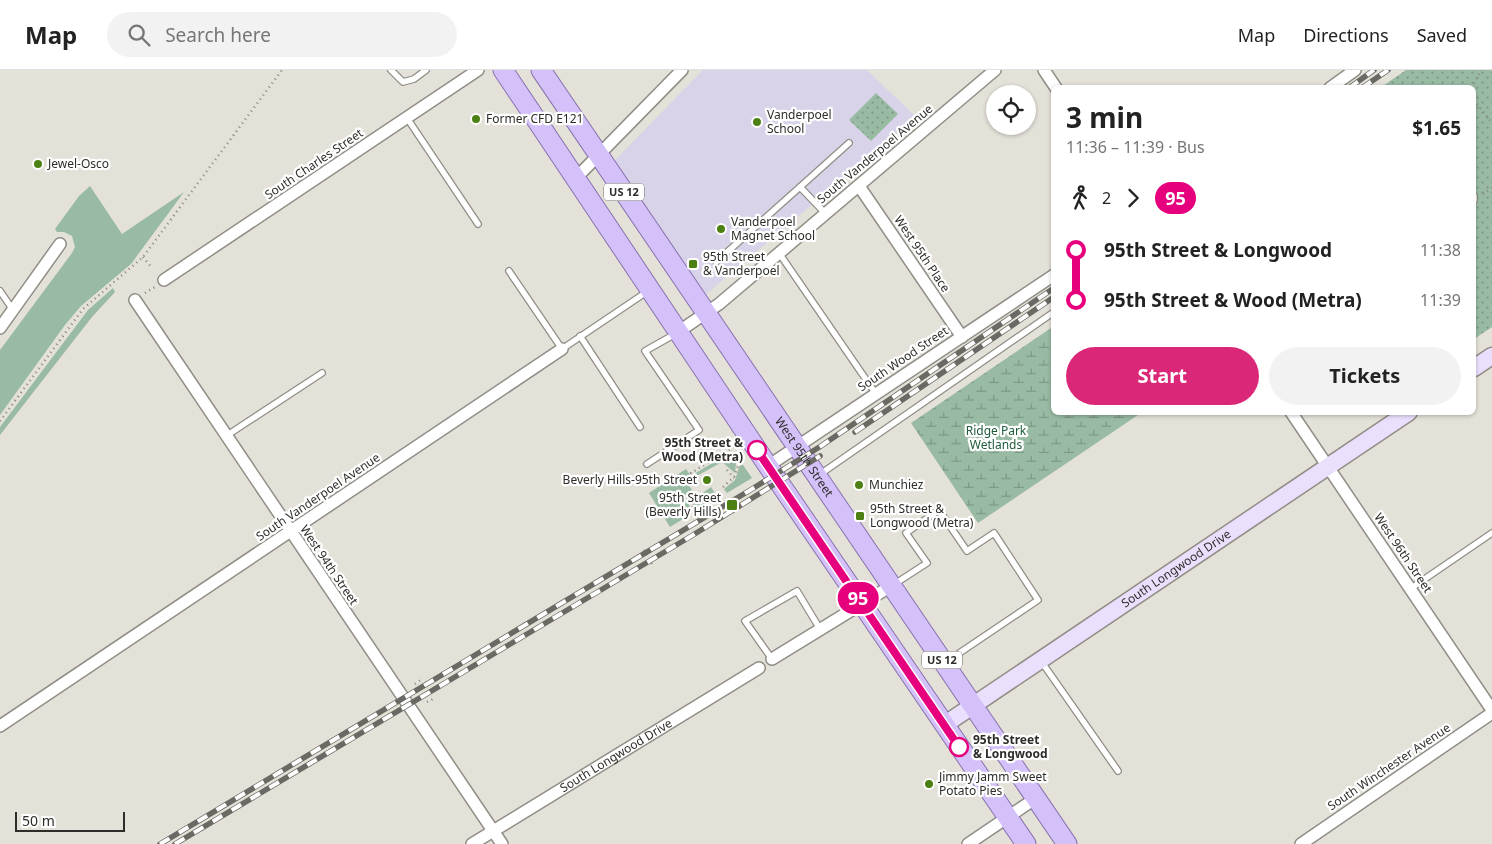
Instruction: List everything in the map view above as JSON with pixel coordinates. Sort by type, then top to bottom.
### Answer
[{"type":"main road","name":"US 12","points":[[503,70],[768,466],[1026,844]]},
{"type":"main road","name":"West 95th Street","points":[[541,70],[1067,844]]},
{"type":"street","name":"South Charles Street","points":[[164,280],[478,70]]},
{"type":"street","points":[[576,178],[682,70]]},
{"type":"street","name":"South Vanderpoel Avenue","points":[[678,332],[707,313],[995,70]]},
{"type":"street","points":[[1044,70],[1054,85]]},
{"type":"street","points":[[1334,85],[1356,70]]},
{"type":"street","name":"West 95th Place","points":[[859,186],[962,337]]},
{"type":"street","points":[[0,328],[60,244]]},
{"type":"street","name":"South Wood Street","points":[[768,466],[1051,277]]},
{"type":"street","name":"West 94th Street","points":[[135,300],[502,844]]},
{"type":"street","name":"South Vanderpoel Avenue","points":[[0,726],[562,349]]},
{"type":"street","points":[[1476,367],[1492,356]]},
{"type":"street","name":"West 96th Street","points":[[1293,415],[1492,711]]},
{"type":"street","name":"South Longwood Drive","points":[[944,725],[1042,661],[1405,415]]},
{"type":"street","points":[[772,659],[891,586]]},
{"type":"street","name":"South Longwood Drive","points":[[472,844],[759,668]]},
{"type":"street","name":"South Winchester Avenue","points":[[1301,844],[1492,711]]},
{"type":"street","points":[[972,843],[1036,798]]},
{"type":"lane","points":[[391,70],[403,82],[414,79],[426,70]]},
{"type":"lane","points":[[407,118],[478,224]]},
{"type":"lane","points":[[716,262],[849,143]]},
{"type":"lane","points":[[800,187],[826,214]]},
{"type":"lane","points":[[779,253],[876,394]]},
{"type":"lane","points":[[509,271],[562,349]]},
{"type":"lane","name":"South Vanderpoel Avenue","points":[[562,349],[650,290]]},
{"type":"lane","points":[[0,291],[13,310]]},
{"type":"lane","points":[[817,476],[1051,314]]},
{"type":"lane","points":[[647,464],[699,430],[645,351],[678,332]]},
{"type":"lane","points":[[580,336],[640,427]]},
{"type":"lane","points":[[226,436],[322,373]]},
{"type":"lane","points":[[891,586],[927,563],[906,532],[939,510],[967,551],[994,533],[1038,600],[944,663]]},
{"type":"lane","points":[[1410,589],[1492,533]]},
{"type":"lane","points":[[772,659],[745,621],[797,590],[820,629]]},
{"type":"lane","points":[[1042,661],[1118,771]]},
{"type":"path","points":[[0,421],[83,309],[142,257],[282,70]]},
{"type":"path","points":[[1474,85],[1481,70]]},
{"type":"path","points":[[1476,103],[1492,123]]},
{"type":"path","points":[[142,257],[151,267]]},
{"type":"path","points":[[135,300],[164,280]]},
{"type":"path","points":[[694,478],[691,473],[735,446]]},
{"type":"path","points":[[723,488],[734,478],[741,454]]},
{"type":"path","points":[[727,470],[734,478]]},
{"type":"path","points":[[693,492],[686,496],[694,509]]},
{"type":"path","points":[[644,550],[652,564]]},
{"type":"path","points":[[415,684],[422,679]]},
{"type":"path","points":[[428,702],[433,699]]},
{"type":"shaded area","name":"Vanderpoel Magnet School","points":[[703,70],[867,70],[916,117],[704,296],[613,162]]},
{"type":"green space","points":[[1406,70],[1492,70],[1492,327],[1476,338],[1476,85],[1384,85]]},
{"type":"green space","points":[[876,93],[898,114],[871,141],[849,120]]},
{"type":"green space","points":[[90,186],[122,234],[184,192],[131,264],[81,306],[65,325],[0,415],[0,350],[72,253],[75,247],[72,236],[64,232],[57,232],[55,229],[79,196]]},
{"type":"green space","points":[[113,288],[115,292],[92,317],[0,435],[0,427],[88,310]]},
{"type":"green space","name":"Ridge Park Wetlands","points":[[1051,328],[1051,415],[1138,415],[978,523],[911,423]]},
{"type":"green space","points":[[731,452],[733,456],[737,453],[735,473],[722,462],[695,477],[694,474]]},
{"type":"green space","points":[[741,462],[752,478],[727,493],[724,489],[735,480]]},
{"type":"green space","points":[[686,469],[693,479],[687,482],[692,490],[684,496],[692,510],[687,513],[688,516],[670,527],[649,493]]},
{"type":"green space","points":[[711,487],[718,498],[697,511],[688,497],[694,493],[697,497]]},
{"type":"railway","points":[[1353,85],[1374,70]]},
{"type":"railway","points":[[1366,85],[1388,70]]},
{"type":"railway","points":[[160,844],[752,489],[821,446],[1051,290]]},
{"type":"railway","points":[[855,432],[1051,299]]},
{"type":"railway","points":[[175,844],[693,535],[820,456]]},
{"type":"bus line","name":"95","points":[[757,450],[959,747]]},
{"type":"place","name":"Former CFD E121","points":[[476,119]]},
{"type":"place","name":"Vanderpoel School","points":[[757,122]]},
{"type":"place","name":"Jewel-Osco","points":[[38,164]]},
{"type":"place","name":"Vanderpoel Magnet School","points":[[721,229]]},
{"type":"place","name":"95th Street & Vanderpoel","points":[[693,264]]},
{"type":"place","name":"95th Street & Wood (Metra)","points":[[757,450]]},
{"type":"place","name":"Beverly Hills-95th Street","points":[[707,480]]},
{"type":"place","name":"Munchiez","points":[[859,485]]},
{"type":"place","name":"95th Street (Beverly Hills)","points":[[732,505]]},
{"type":"place","name":"95th Street & Longwood (Metra)","points":[[860,516]]},
{"type":"place","name":"95th Street & Longwood","points":[[959,747]]},
{"type":"place","name":"Jimmy Jamm Sweet Potato Pies","points":[[929,784]]}]
